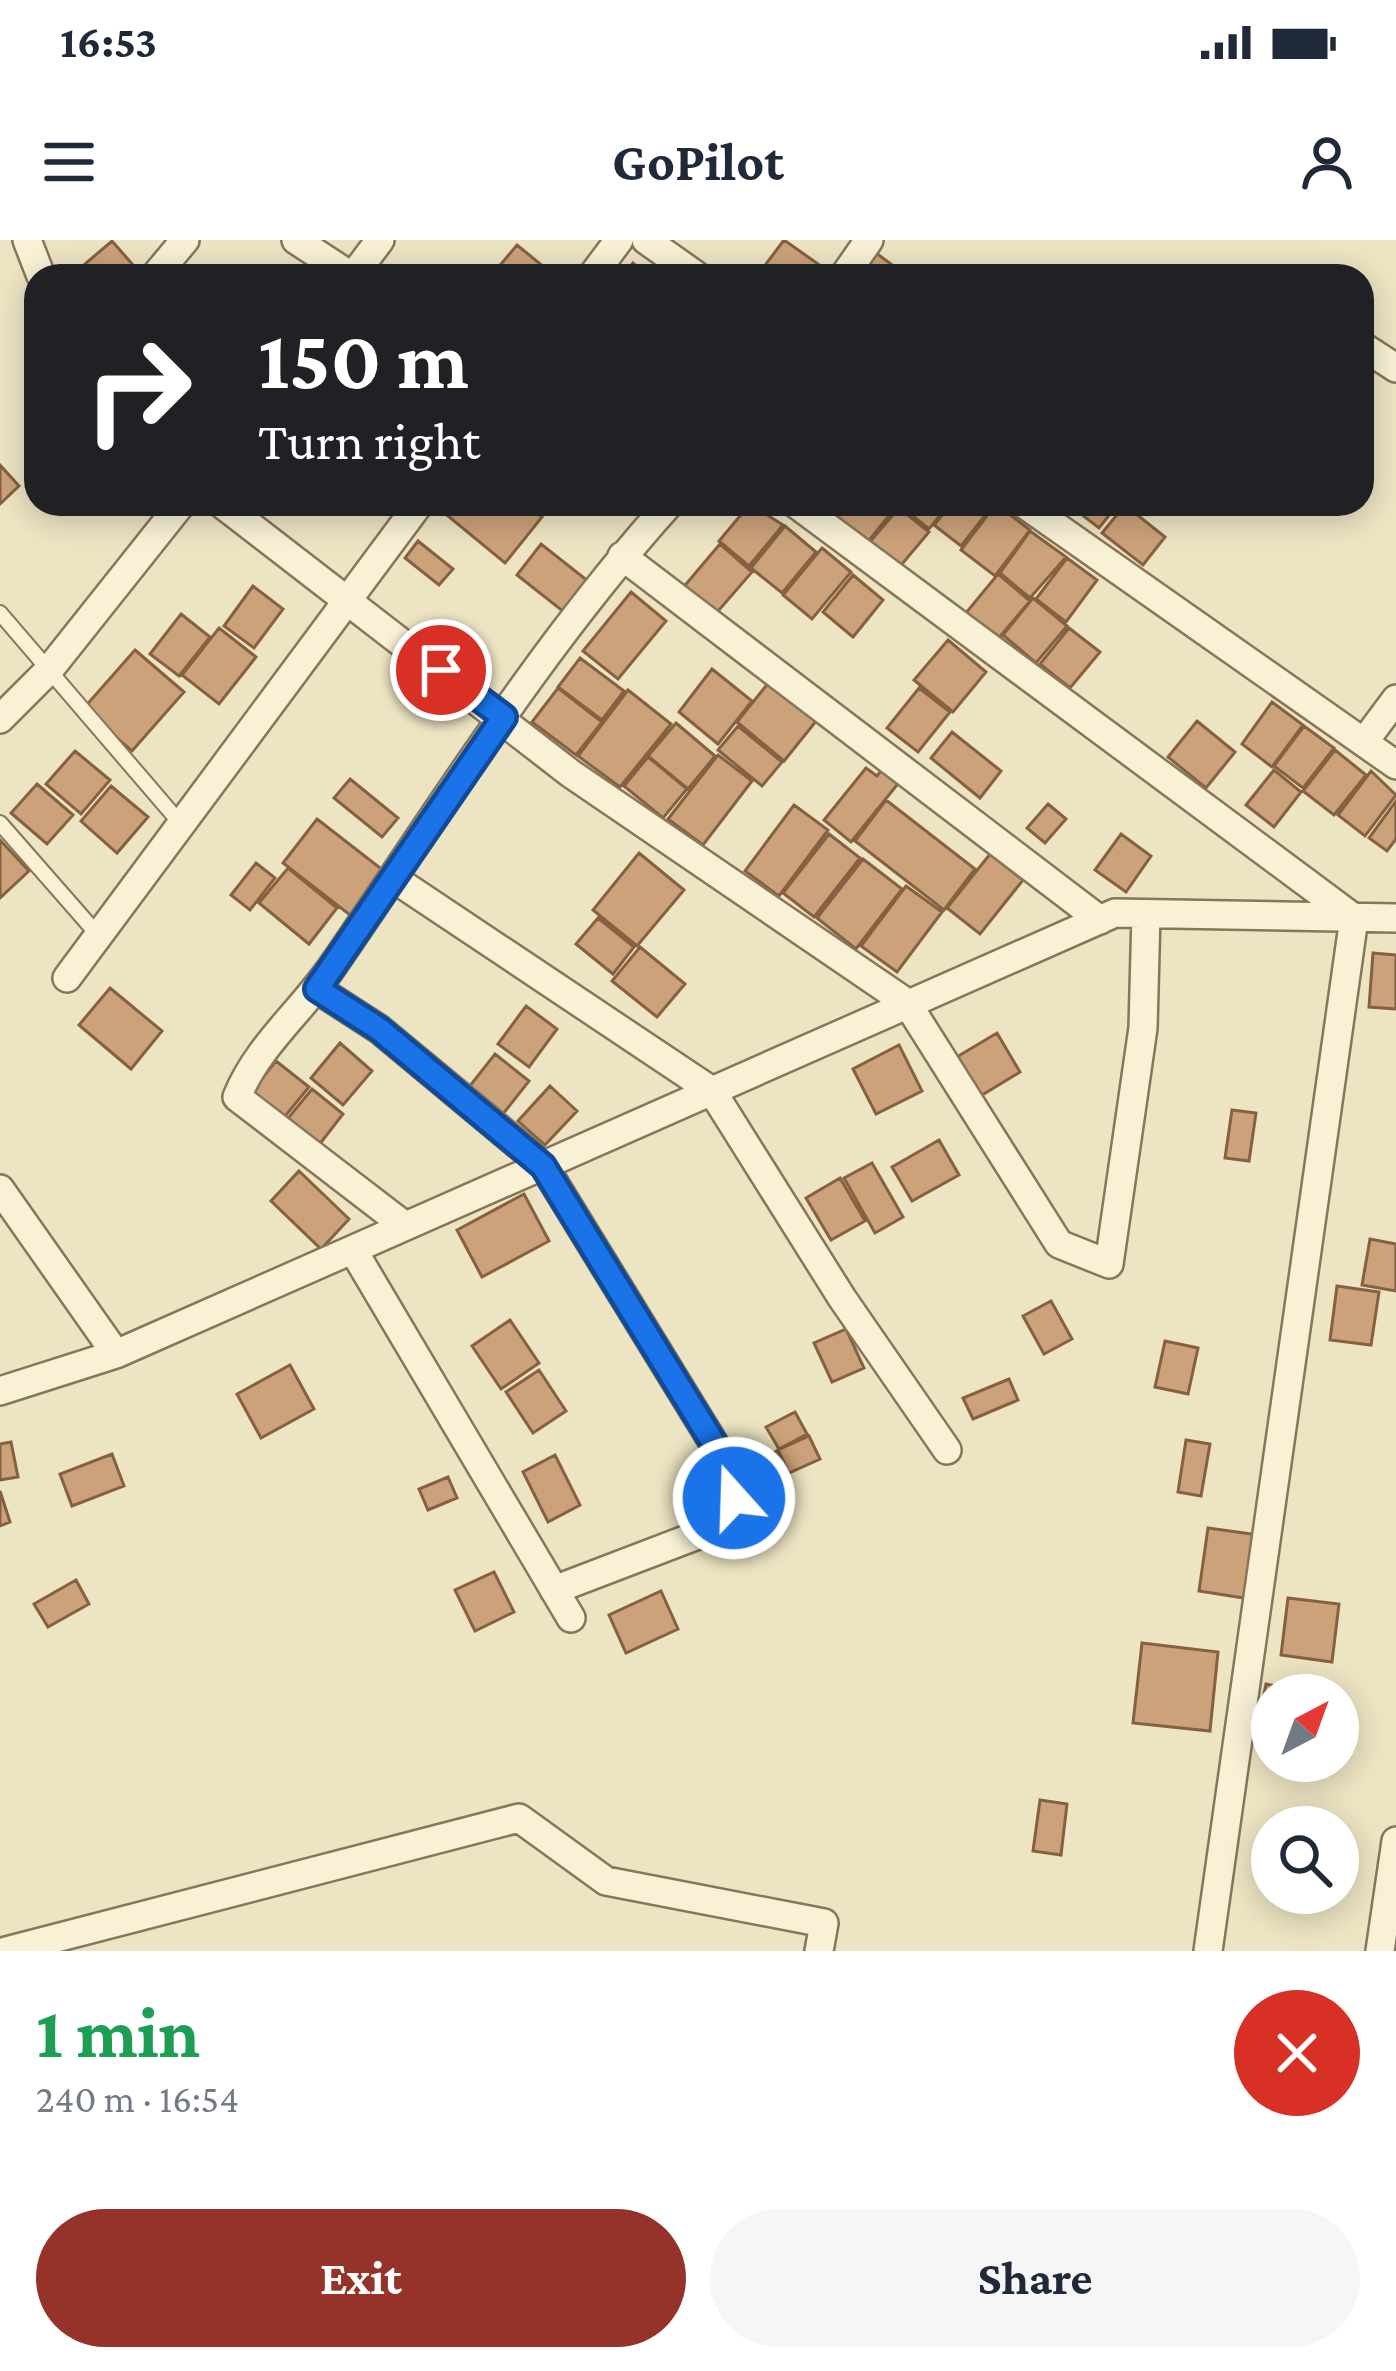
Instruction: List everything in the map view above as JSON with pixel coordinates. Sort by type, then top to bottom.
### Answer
[{"type":"street","points":[[164,264],[185,240]]},
{"type":"street","points":[[296,240],[333,264]]},
{"type":"street","points":[[361,264],[380,240]]},
{"type":"street","points":[[646,240],[681,264]]},
{"type":"street","points":[[0,719],[49,670],[171,516]]},
{"type":"street","points":[[238,516],[504,717],[570,773],[907,1004],[1058,1244],[1109,1264],[1143,1028],[1146,914]]},
{"type":"street","points":[[67,978],[410,516]]},
{"type":"street","points":[[405,1226],[237,1097],[249,1066],[317,989],[504,717],[622,556],[658,516]]},
{"type":"street","points":[[812,516],[1354,918]]},
{"type":"street","points":[[1041,516],[1396,765]]},
{"type":"street","points":[[622,556],[1100,920]]},
{"type":"street","points":[[1364,742],[1396,699]]},
{"type":"street","points":[[393,878],[712,1091],[842,1298],[947,1450]]},
{"type":"street","points":[[0,1391],[116,1354],[1115,913],[1396,918]]},
{"type":"street","points":[[1208,1951],[1354,918]]},
{"type":"street","points":[[317,989],[379,1029],[543,1166],[732,1473],[734,1498],[698,1535],[554,1590]]},
{"type":"street","points":[[0,1189],[116,1354]]},
{"type":"street","points":[[353,1250],[571,1618]]},
{"type":"street","points":[[6,1951],[519,1818],[606,1881],[824,1923],[819,1951]]},
{"type":"street","points":[[1380,1951],[1396,1841]]},
{"type":"lane","points":[[0,613],[181,824]]},
{"type":"lane","points":[[0,823],[98,935]]},
{"type":"building","points":[[784,240],[818,264],[766,264]]},
{"type":"building","points":[[112,241],[132,264],[85,264]]},
{"type":"building","points":[[517,245],[540,264],[501,264]]},
{"type":"building","points":[[872,250],[891,264],[864,264]]},
{"type":"building","points":[[0,465],[19,486],[0,504]]},
{"type":"building","points":[[448,516],[542,517],[505,563]]},
{"type":"building","points":[[740,516],[769,516],[783,525],[749,566],[719,541]]},
{"type":"building","points":[[835,516],[889,516],[862,549],[829,523]]},
{"type":"building","points":[[892,516],[909,516],[929,532],[892,576],[862,551]]},
{"type":"building","points":[[913,516],[939,516],[929,529]]},
{"type":"building","points":[[941,516],[984,516],[961,546],[934,525]]},
{"type":"building","points":[[987,516],[1012,516],[1030,530],[995,576],[961,550]]},
{"type":"building","points":[[1084,516],[1108,516],[1099,528]]},
{"type":"building","points":[[1116,516],[1139,516],[1165,537],[1143,565],[1102,533]]},
{"type":"building","points":[[785,526],[816,552],[782,593],[751,568]]},
{"type":"building","points":[[1030,531],[1066,557],[1030,598],[1000,573]]},
{"type":"building","points":[[418,541],[453,569],[439,585],[405,558]]},
{"type":"building","points":[[541,544],[598,589],[574,620],[517,575]]},
{"type":"building","points":[[720,544],[752,572],[713,617],[681,590]]},
{"type":"building","points":[[822,548],[851,572],[812,619],[783,595]]},
{"type":"building","points":[[1067,558],[1097,580],[1066,622],[1036,599]]},
{"type":"building","points":[[998,574],[1030,601],[997,640],[965,614]]},
{"type":"building","points":[[853,575],[883,600],[853,637],[823,612]]},
{"type":"building","points":[[253,586],[283,609],[254,648],[224,626]]},
{"type":"building","points":[[631,592],[666,621],[618,679],[583,651]]},
{"type":"building","points":[[1033,598],[1067,626],[1036,663],[1003,635]]},
{"type":"building","points":[[181,614],[210,637],[179,676],[150,654]]},
{"type":"building","points":[[219,628],[256,657],[219,704],[182,675]]},
{"type":"building","points":[[1069,628],[1100,652],[1070,688],[1040,664]]},
{"type":"building","points":[[948,640],[986,672],[953,712],[914,680]]},
{"type":"building","points":[[458,644],[474,657],[463,671],[447,658]]},
{"type":"building","points":[[135,650],[184,692],[132,751],[83,709]]},
{"type":"building","points":[[580,658],[624,691],[602,720],[558,687]]},
{"type":"building","points":[[712,669],[752,701],[718,744],[679,712]]},
{"type":"building","points":[[770,681],[817,720],[784,761],[737,722]]},
{"type":"building","points":[[558,688],[602,722],[576,755],[532,722]]},
{"type":"building","points":[[919,688],[950,712],[918,752],[887,728]]},
{"type":"building","points":[[628,690],[671,724],[620,787],[578,756]]},
{"type":"building","points":[[1272,702],[1303,725],[1272,767],[1242,744]]},
{"type":"building","points":[[1197,721],[1235,752],[1206,788],[1168,757]]},
{"type":"building","points":[[676,723],[715,756],[688,789],[648,756]]},
{"type":"building","points":[[738,726],[782,762],[762,786],[718,750]]},
{"type":"building","points":[[1304,726],[1334,748],[1303,788],[1274,766]]},
{"type":"building","points":[[952,732],[1001,771],[980,798],[931,758]]},
{"type":"building","points":[[1335,750],[1366,775],[1334,815],[1303,791]]},
{"type":"building","points":[[75,751],[110,780],[81,814],[46,784]]},
{"type":"building","points":[[718,755],[752,781],[703,845],[668,819]]},
{"type":"building","points":[[648,757],[687,789],[663,818],[624,786]]},
{"type":"building","points":[[884,767],[901,780],[851,842],[824,820],[866,768],[877,776]]},
{"type":"building","points":[[1274,770],[1301,792],[1274,827],[1246,805]]},
{"type":"building","points":[[1371,771],[1396,795],[1365,836],[1338,815]]},
{"type":"building","points":[[350,779],[398,818],[382,837],[334,798]]},
{"type":"building","points":[[37,784],[73,815],[47,844],[11,813]]},
{"type":"building","points":[[111,786],[148,817],[117,853],[81,821]]},
{"type":"building","points":[[886,800],[975,869],[944,910],[855,841]]},
{"type":"building","points":[[1396,801],[1396,839],[1387,851],[1369,838]]},
{"type":"building","points":[[1048,804],[1066,819],[1045,843],[1027,828]]},
{"type":"building","points":[[794,805],[828,830],[779,896],[745,871]]},
{"type":"building","points":[[317,819],[384,871],[350,915],[283,863]]},
{"type":"building","points":[[829,834],[860,858],[814,917],[783,893]]},
{"type":"building","points":[[1121,834],[1151,856],[1126,892],[1095,870]]},
{"type":"building","points":[[0,840],[29,871],[0,898]]},
{"type":"building","points":[[639,853],[684,890],[637,946],[593,910]]},
{"type":"building","points":[[990,854],[1023,880],[980,934],[947,908]]},
{"type":"building","points":[[863,859],[902,889],[856,949],[817,918]]},
{"type":"building","points":[[256,863],[275,878],[250,910],[231,895]]},
{"type":"building","points":[[288,868],[337,908],[309,944],[259,903]]},
{"type":"building","points":[[906,886],[942,912],[897,972],[861,946]]},
{"type":"building","points":[[598,918],[634,947],[613,974],[576,944]]},
{"type":"building","points":[[640,947],[685,984],[657,1017],[612,981]]},
{"type":"building","points":[[1373,953],[1396,955],[1396,1009],[1369,1007]]},
{"type":"building","points":[[110,988],[162,1031],[131,1069],[79,1025]]},
{"type":"building","points":[[526,1006],[557,1029],[529,1067],[498,1044]]},
{"type":"building","points":[[997,1033],[1020,1072],[969,1103],[945,1064]]},
{"type":"building","points":[[340,1043],[372,1071],[343,1105],[311,1078]]},
{"type":"building","points":[[899,1045],[922,1091],[876,1114],[853,1069]]},
{"type":"building","points":[[495,1054],[529,1081],[499,1119],[465,1092]]},
{"type":"building","points":[[276,1061],[309,1087],[277,1126],[245,1100]]},
{"type":"building","points":[[550,1086],[577,1111],[545,1145],[518,1121]]},
{"type":"building","points":[[312,1089],[343,1114],[312,1154],[280,1128]]},
{"type":"building","points":[[1232,1110],[1256,1113],[1249,1161],[1225,1158]]},
{"type":"building","points":[[939,1140],[959,1175],[912,1201],[892,1167]]},
{"type":"building","points":[[872,1163],[903,1217],[875,1233],[844,1178]]},
{"type":"building","points":[[299,1171],[349,1219],[321,1249],[271,1201]]},
{"type":"building","points":[[840,1178],[865,1221],[831,1240],[806,1198]]},
{"type":"building","points":[[524,1194],[549,1241],[482,1277],[457,1230]]},
{"type":"building","points":[[1370,1239],[1396,1244],[1396,1291],[1362,1285]]},
{"type":"building","points":[[1337,1286],[1379,1292],[1371,1345],[1330,1340]]},
{"type":"building","points":[[1051,1301],[1072,1339],[1044,1354],[1023,1316]]},
{"type":"building","points":[[510,1320],[539,1363],[501,1389],[472,1346]]},
{"type":"building","points":[[846,1329],[864,1368],[832,1382],[814,1343]]},
{"type":"building","points":[[1165,1341],[1198,1348],[1188,1394],[1155,1387]]},
{"type":"building","points":[[290,1365],[314,1409],[261,1438],[237,1394]]},
{"type":"building","points":[[539,1370],[566,1411],[533,1433],[506,1392]]},
{"type":"building","points":[[1009,1379],[1018,1400],[973,1419],[963,1398]]},
{"type":"building","points":[[795,1412],[807,1434],[779,1449],[766,1427]]},
{"type":"building","points":[[809,1436],[820,1459],[789,1473],[778,1450]]},
{"type":"building","points":[[1186,1440],[1210,1444],[1201,1496],[1178,1492]]},
{"type":"building","points":[[11,1442],[18,1477],[0,1480],[0,1444]]},
{"type":"building","points":[[777,1451],[788,1473],[753,1490],[742,1469]]},
{"type":"building","points":[[112,1454],[124,1486],[72,1506],[60,1474]]},
{"type":"building","points":[[555,1455],[580,1505],[548,1522],[523,1472]]},
{"type":"building","points":[[448,1477],[457,1498],[428,1510],[419,1489]]},
{"type":"building","points":[[0,1491],[10,1522],[0,1526]]},
{"type":"building","points":[[1208,1528],[1259,1535],[1250,1599],[1199,1591]]},
{"type":"building","points":[[494,1572],[514,1612],[475,1631],[455,1590]]},
{"type":"building","points":[[76,1580],[89,1604],[48,1627],[34,1604]]},
{"type":"building","points":[[661,1591],[678,1629],[626,1653],[609,1615]]},
{"type":"building","points":[[1288,1598],[1339,1604],[1332,1662],[1281,1655]]},
{"type":"building","points":[[1142,1643],[1218,1652],[1210,1731],[1133,1723]]},
{"type":"building","points":[[1040,1800],[1067,1804],[1061,1855],[1033,1851]]},
{"type":"route","points":[[441,670],[504,717],[317,989],[379,1029],[543,1166],[732,1473],[734,1498]]}]
